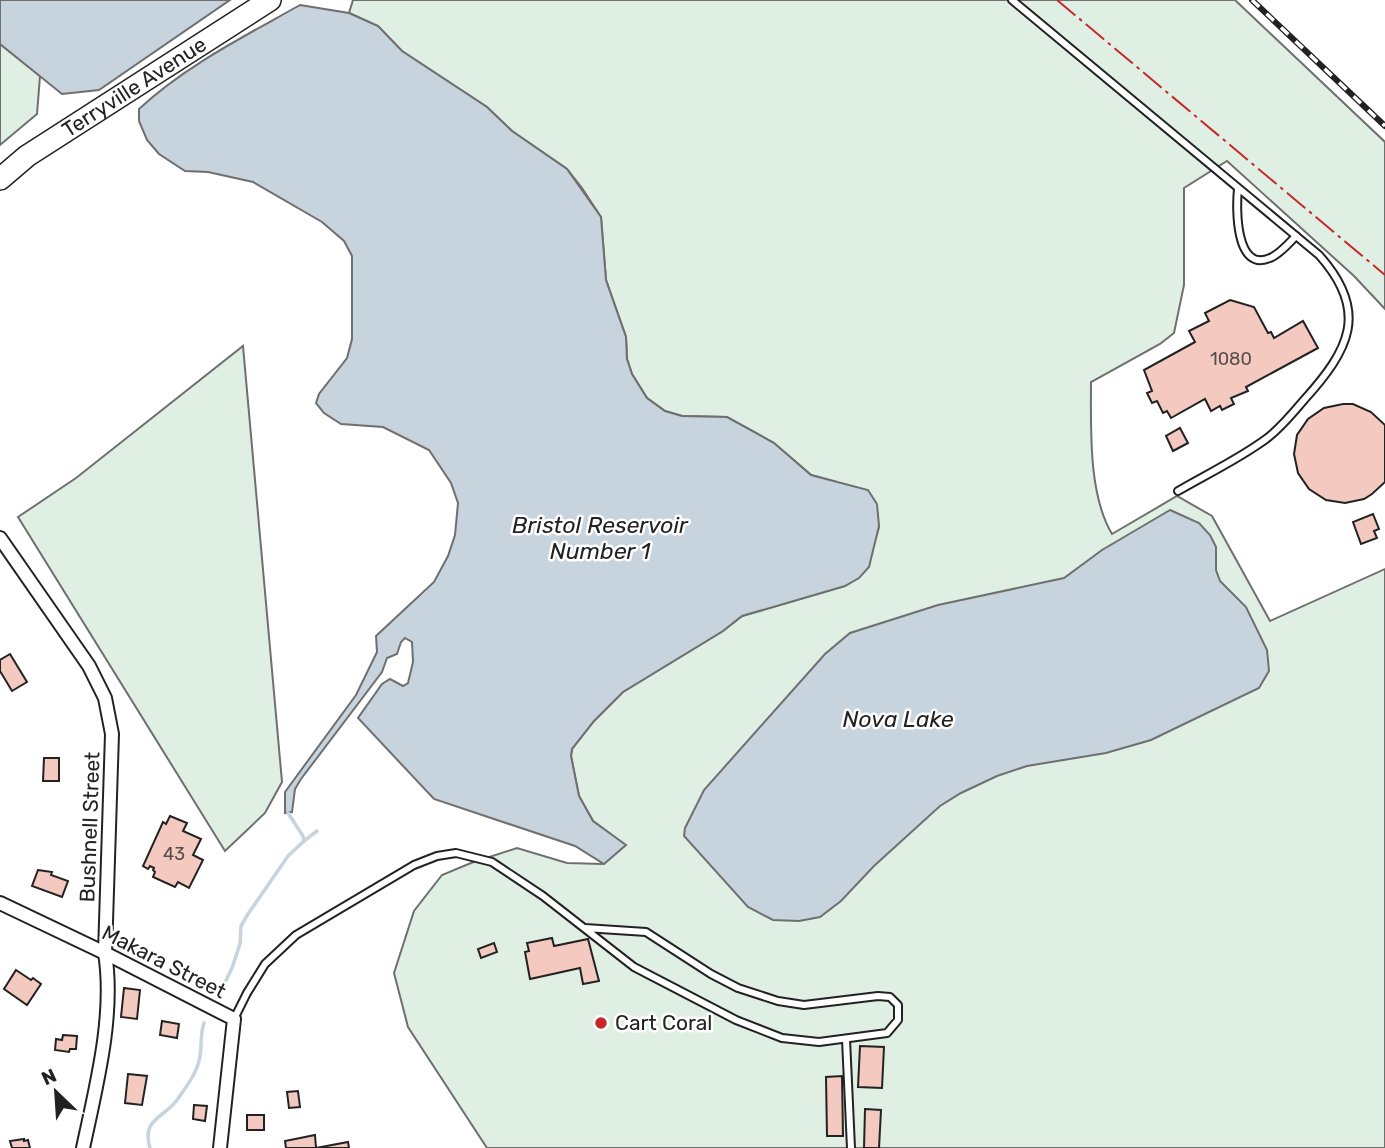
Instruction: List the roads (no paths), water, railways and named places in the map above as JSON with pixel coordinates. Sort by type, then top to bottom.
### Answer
[{"type":"highway","name":"Terryville Avenue","points":[[0,179],[27,156],[270,0]]},
{"type":"street","name":"Bushnell Street","points":[[0,538],[89,666],[105,698],[112,734],[105,953],[108,978],[101,1063],[83,1148]]},
{"type":"street","name":"Makara Street","points":[[0,903],[234,1019]]},
{"type":"street","points":[[220,1148],[234,1019]]},
{"type":"lane","points":[[1012,0],[1296,236],[1332,270],[1347,298],[1349,315],[1343,344],[1328,374],[1283,425],[1265,440],[1178,491]]},
{"type":"lane","points":[[1238,188],[1236,215],[1243,246],[1249,255],[1262,260],[1269,258],[1296,236]]},
{"type":"lane","points":[[234,1019],[265,964],[296,935],[414,865],[456,853],[492,862],[543,896],[634,967],[736,1020],[782,1038],[819,1042],[887,1033],[898,1020],[900,1011],[894,999],[878,996],[804,1005],[778,1001],[738,988],[646,932],[585,928]]},
{"type":"lane","points":[[846,1039],[850,1148]]},
{"type":"water","points":[[0,0],[230,0],[99,90],[62,94],[0,44]]},
{"type":"water","name":"Bristol Reservoir Number 1","points":[[300,5],[349,13],[378,26],[402,51],[487,107],[512,131],[567,169],[601,217],[606,280],[626,337],[627,359],[632,374],[647,398],[665,411],[682,416],[727,417],[774,443],[811,475],[868,490],[877,504],[879,526],[869,567],[859,578],[845,586],[742,616],[723,631],[623,692],[594,721],[572,749],[579,796],[593,821],[626,845],[604,864],[575,846],[434,799],[358,718],[382,684],[390,679],[403,686],[408,683],[413,662],[412,642],[405,638],[397,654],[387,658],[382,672],[301,779],[295,789],[292,812],[285,813],[285,792],[356,695],[377,652],[376,636],[434,582],[448,556],[455,535],[458,503],[451,483],[429,450],[383,427],[341,424],[324,413],[316,403],[319,394],[347,358],[352,339],[352,256],[344,241],[322,222],[253,182],[208,172],[185,171],[159,154],[147,140],[139,121],[139,109],[176,79],[216,52]]},
{"type":"water","name":"Nova Lake","points":[[1170,510],[1199,523],[1210,535],[1216,547],[1216,570],[1220,581],[1246,607],[1267,650],[1269,671],[1259,688],[1151,740],[1106,753],[1027,766],[997,776],[961,793],[940,806],[874,866],[841,901],[820,917],[799,921],[773,920],[748,907],[684,836],[685,828],[704,790],[825,654],[850,633],[938,605],[1064,578],[1102,550]]},
{"type":"waterway","points":[[218,997],[240,944],[241,926],[288,856],[304,841],[288,813]]},
{"type":"waterway","points":[[304,841],[317,831]]},
{"type":"waterway","points":[[150,1148],[148,1138],[151,1125],[177,1100],[197,1068],[204,1023]]},
{"type":"railway","points":[[1252,0],[1385,126]]},
{"type":"place","name":"Cart Coral","points":[[601,1023]]}]
